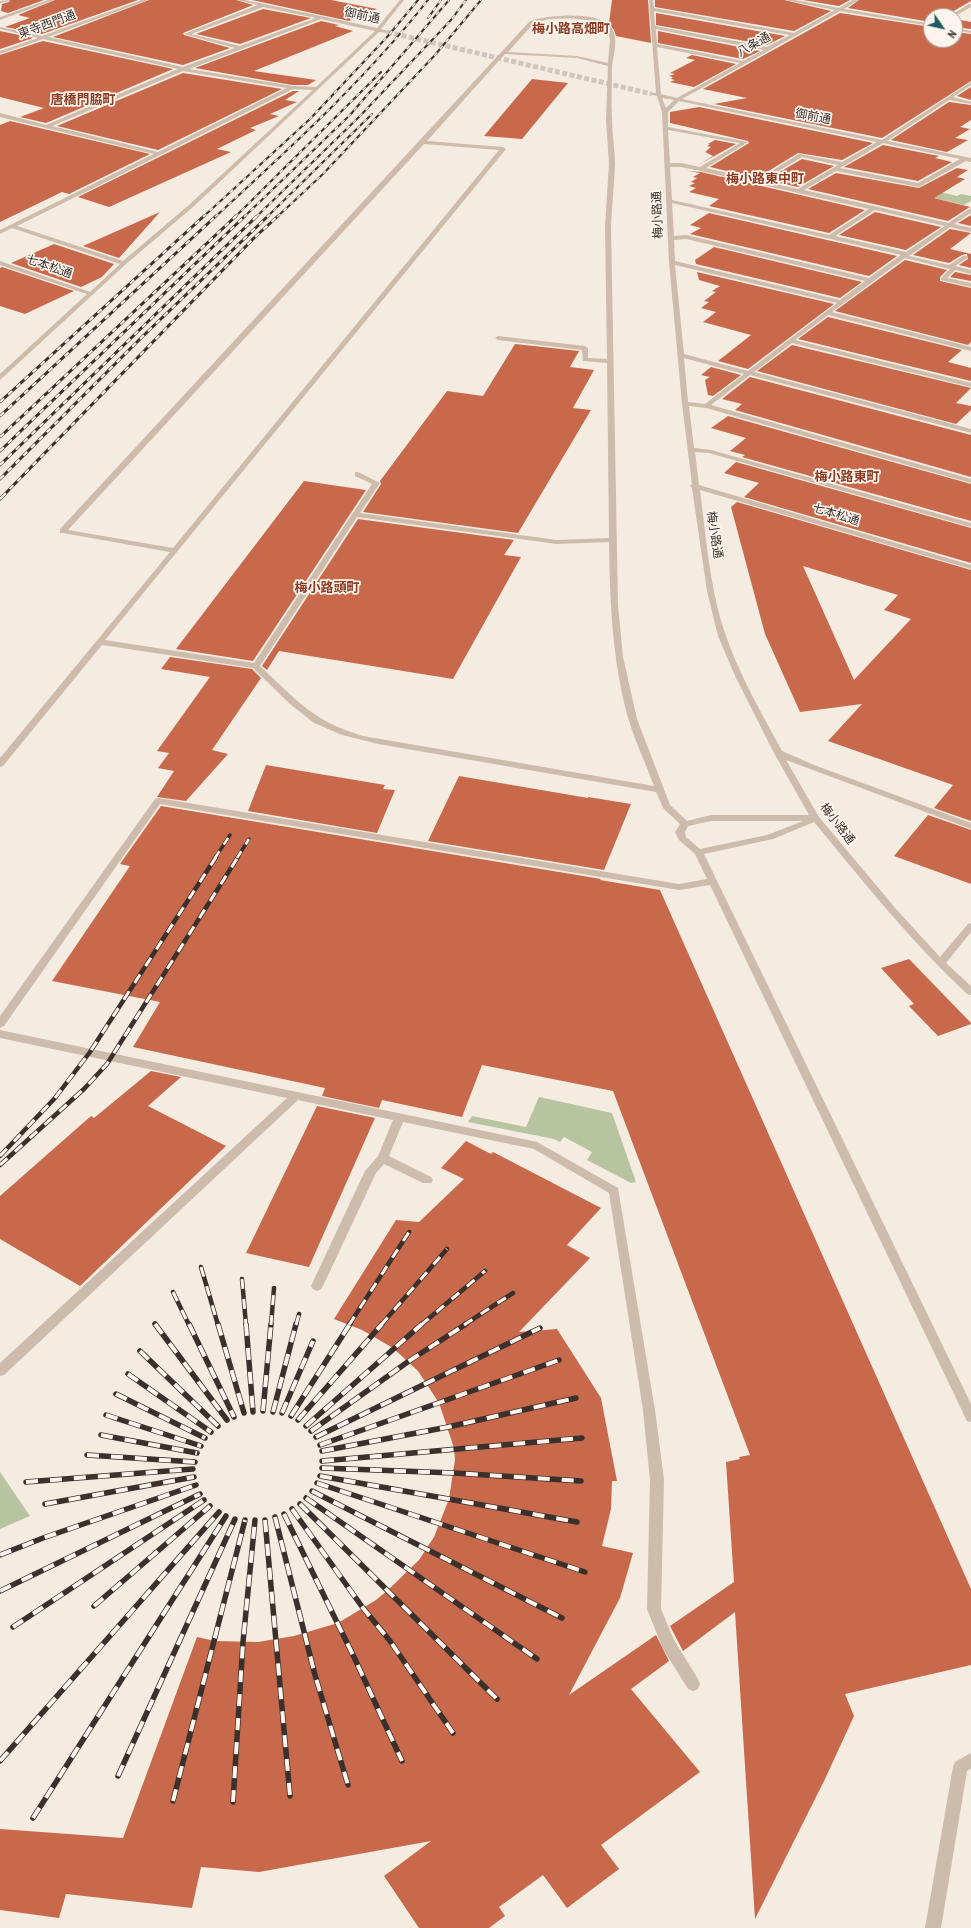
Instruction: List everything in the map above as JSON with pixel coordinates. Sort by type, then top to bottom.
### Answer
[{"type":"street","points":[[0,2],[6,0]]},
{"type":"street","points":[[0,18],[52,0]]},
{"type":"street","name":"東寺西門通","points":[[0,53],[146,0]]},
{"type":"street","name":"御前通","points":[[239,0],[387,32]]},
{"type":"street","points":[[0,378],[124,263],[191,206],[317,89],[378,30],[402,0]]},
{"type":"street","name":"梅小路通","points":[[651,0],[660,96],[665,112],[672,262],[684,404],[694,486],[711,591],[722,636],[740,678],[778,753],[815,818],[893,911],[940,963],[971,992]]},
{"type":"street","points":[[787,0],[923,24]]},
{"type":"street","name":"八条通","points":[[665,112],[678,99],[856,0]]},
{"type":"street","points":[[241,48],[186,34],[263,5]]},
{"type":"street","points":[[651,9],[794,34]]},
{"type":"street","points":[[45,126],[183,69],[320,18]]},
{"type":"street","points":[[174,550],[63,531],[532,22],[552,18],[576,18],[608,26],[612,31],[613,58],[610,65],[609,120],[612,164],[608,226],[614,606],[619,657],[633,719],[666,806],[685,824]]},
{"type":"street","points":[[653,26],[768,49]]},
{"type":"street","points":[[0,28],[183,69],[292,88],[317,89]]},
{"type":"street","points":[[656,45],[743,62]]},
{"type":"street","points":[[505,53],[577,57],[610,65]]},
{"type":"street","points":[[799,191],[842,164],[884,141],[971,83]]},
{"type":"street","points":[[0,232],[157,153],[292,88]]},
{"type":"street","name":"御前通","points":[[652,94],[884,141],[968,160]]},
{"type":"street","points":[[949,98],[971,103]]},
{"type":"street","points":[[0,115],[157,153]]},
{"type":"street","points":[[666,128],[744,142],[700,169]]},
{"type":"street","points":[[0,764],[503,149],[423,142]]},
{"type":"street","points":[[759,181],[801,155],[842,164]]},
{"type":"street","points":[[836,169],[919,185],[968,160]]},
{"type":"street","points":[[668,165],[680,165],[759,181],[971,230]]},
{"type":"street","points":[[670,201],[830,237],[971,272]]},
{"type":"street","points":[[830,237],[874,208]]},
{"type":"street","points":[[706,406],[870,280],[948,225],[968,215],[971,210]]},
{"type":"street","points":[[11,226],[124,263]]},
{"type":"street","points":[[671,238],[686,237],[870,280]]},
{"type":"street","points":[[965,257],[952,268],[943,279],[971,285]]},
{"type":"street","points":[[672,262],[842,302]]},
{"type":"street","name":"七本松通","points":[[0,263],[91,294]]},
{"type":"street","points":[[828,313],[971,349]]},
{"type":"street","points":[[498,338],[585,348],[585,360],[610,361]]},
{"type":"street","points":[[790,341],[971,385]]},
{"type":"street","points":[[680,355],[971,430]]},
{"type":"street","points":[[684,404],[706,406],[971,481]]},
{"type":"street","points":[[690,450],[709,451],[971,525]]},
{"type":"street","points":[[256,666],[376,483],[358,474]]},
{"type":"street","name":"七本松通","points":[[694,486],[971,567]]},
{"type":"street","points":[[355,515],[557,542],[613,540]]},
{"type":"street","points":[[100,642],[256,666],[305,712],[317,721],[332,729],[350,734],[395,744],[660,790]]},
{"type":"street","points":[[778,753],[811,767],[971,826]]},
{"type":"street","points":[[0,1024],[158,801],[679,887],[713,881]]},
{"type":"street","points":[[815,818],[711,818],[685,824],[680,832],[682,838],[699,853],[713,881],[971,1417]]},
{"type":"street","points":[[699,853],[717,846],[742,844],[795,830],[815,818]]},
{"type":"street","points":[[940,963],[971,926]]},
{"type":"street","points":[[0,1034],[537,1146],[614,1191],[649,1410],[657,1480],[654,1609],[668,1644],[693,1684]]},
{"type":"street","points":[[0,1371],[297,1095]]},
{"type":"street","points":[[317,1286],[370,1171],[383,1158],[400,1117]]},
{"type":"street","points":[[383,1158],[427,1180]]},
{"type":"street","points":[[933,1928],[960,1767],[971,1760]]},
{"type":"green space","points":[[923,188],[957,196],[961,194],[971,196],[971,201],[964,205],[914,193]]},
{"type":"green space","points":[[539,1097],[612,1113],[636,1182],[631,1183],[587,1160],[592,1152],[564,1137],[560,1142],[554,1139],[468,1122],[472,1116],[526,1127]]},
{"type":"green space","points":[[0,1472],[30,1516],[0,1529]]},
{"type":"building","points":[[10,0],[44,0],[8,13],[1,11],[2,4],[9,2]]},
{"type":"building","points":[[55,0],[138,0],[42,34],[5,27],[30,18],[18,15]]},
{"type":"building","points":[[149,0],[236,0],[253,5],[183,33],[184,35],[230,48],[183,65],[53,37]]},
{"type":"building","points":[[252,0],[331,0],[377,9],[349,21]]},
{"type":"building","points":[[612,0],[648,0],[651,43],[616,36],[609,23]]},
{"type":"building","points":[[655,0],[784,0],[831,11],[794,31],[655,7]]},
{"type":"building","points":[[803,0],[850,0],[839,6]]},
{"type":"building","points":[[859,0],[971,0],[959,8],[923,8],[923,21],[848,8]]},
{"type":"building","points":[[263,9],[311,18],[240,44],[196,34]]},
{"type":"building","points":[[656,13],[785,36],[767,45],[656,25]]},
{"type":"building","points":[[840,13],[923,26],[923,48],[963,48],[963,33],[971,34],[971,81],[882,138],[714,104],[747,98],[703,89]]},
{"type":"building","points":[[963,20],[971,22],[971,29],[963,28]]},
{"type":"building","points":[[321,21],[339,25],[335,26],[353,31],[254,71],[316,80],[308,85],[292,85],[195,68]]},
{"type":"building","points":[[0,31],[33,38],[0,49]]},
{"type":"building","points":[[658,31],[760,51],[743,59],[658,43]]},
{"type":"building","points":[[43,41],[173,69],[46,123],[20,117],[44,108],[0,97],[0,55]]},
{"type":"building","points":[[692,55],[736,64],[694,87],[670,82],[675,80],[671,79],[673,77],[669,76],[675,74],[670,73],[695,60],[686,58]]},
{"type":"building","points":[[183,73],[282,89],[158,150],[57,126]]},
{"type":"building","points":[[532,79],[568,83],[522,139],[484,136]]},
{"type":"building","points":[[971,87],[971,100],[957,96]]},
{"type":"building","points":[[293,91],[299,91],[285,100],[297,102],[270,114],[279,116],[250,128],[256,130],[217,149],[231,152],[109,207],[78,197]]},
{"type":"building","points":[[949,102],[971,105],[971,120],[960,127],[970,129],[955,138],[968,140],[947,152],[891,140]]},
{"type":"building","points":[[699,107],[873,143],[842,160],[798,153],[757,178],[710,167],[749,143],[748,141],[670,123],[670,112]]},
{"type":"building","points":[[10,121],[150,154],[69,194],[62,192],[0,222],[0,125]]},
{"type":"building","points":[[715,140],[736,144],[698,165],[713,156],[705,152],[711,147],[707,146],[710,144],[708,144]]},
{"type":"building","points":[[883,145],[939,156],[935,158],[952,162],[918,181],[844,167]]},
{"type":"building","points":[[802,159],[834,166],[798,187],[766,180]]},
{"type":"building","points":[[957,168],[968,170],[957,177],[965,179],[934,198],[970,207],[948,221],[808,189],[836,173],[919,188]]},
{"type":"building","points":[[688,171],[701,172],[865,210],[829,233],[709,206],[719,199],[689,192],[696,188],[689,186],[695,183],[691,182],[697,178],[693,177],[700,173]]},
{"type":"building","points":[[160,212],[119,258],[83,246]]},
{"type":"building","points":[[875,212],[941,227],[906,250],[839,235]]},
{"type":"building","points":[[709,213],[897,256],[869,276],[690,234],[701,228],[690,225]]},
{"type":"building","points":[[971,215],[971,226],[958,223]]},
{"type":"building","points":[[950,229],[971,233],[950,249],[971,254],[971,268],[959,265],[968,259],[967,254],[962,255],[949,263],[913,255]]},
{"type":"building","points":[[54,244],[114,264],[102,277],[81,287],[11,263]]},
{"type":"building","points":[[714,247],[862,282],[840,298],[696,264],[695,260]]},
{"type":"building","points":[[905,260],[947,270],[940,277],[940,281],[971,288],[971,342],[968,345],[835,311]]},
{"type":"building","points":[[2,267],[74,291],[25,314],[0,306],[0,268]]},
{"type":"building","points":[[697,272],[834,304],[748,369],[718,361],[751,335],[703,322],[716,312],[701,308],[709,302],[704,301],[716,292],[712,291],[720,286],[699,280]]},
{"type":"building","points":[[955,272],[971,275],[971,281],[950,277]]},
{"type":"building","points":[[828,317],[962,350],[948,362],[971,368],[971,381],[798,339]]},
{"type":"building","points":[[515,344],[579,351],[570,367],[594,370],[573,408],[591,410],[518,533],[363,512],[381,484],[380,481],[447,391],[483,396]]},
{"type":"building","points":[[792,345],[971,388],[956,403],[971,406],[971,410],[956,424],[757,371]]},
{"type":"building","points":[[711,367],[741,375],[713,396],[708,395],[705,380],[710,377],[701,375]]},
{"type":"building","points":[[750,377],[971,435],[971,477],[735,410],[742,404],[722,399]]},
{"type":"building","points":[[728,416],[971,484],[971,521],[742,457],[745,455],[730,451],[746,438],[711,428]]},
{"type":"building","points":[[736,462],[971,528],[971,563],[744,497],[759,483],[724,473]]},
{"type":"building","points":[[304,481],[366,490],[253,661],[176,649]]},
{"type":"building","points":[[737,502],[971,570],[971,821],[934,808],[953,785],[828,741],[862,704],[800,712],[765,634],[731,507]],"holes":[[[803,566],[898,595],[884,610],[911,619],[854,680]]]},
{"type":"building","points":[[358,519],[514,540],[504,555],[521,557],[453,679],[279,651],[267,670],[262,666]]},
{"type":"building","points":[[170,657],[252,669],[261,678],[212,750],[228,754],[186,801],[157,797],[174,771],[158,768],[169,753],[157,751],[210,677],[161,669]]},
{"type":"building","points":[[266,765],[385,785],[383,789],[395,790],[377,833],[248,811]]},
{"type":"building","points":[[459,776],[631,804],[604,870],[428,841]]},
{"type":"building","points":[[161,806],[660,890],[971,1589],[971,1665],[845,1694],[854,1716],[825,1779],[755,1919],[735,1612],[683,1651],[670,1626],[734,1582],[726,1462],[750,1455],[613,1091],[482,1065],[462,1117],[382,1100],[379,1108],[322,1096],[325,1088],[133,1047],[160,1002],[52,981],[130,866],[120,864]]},
{"type":"building","points":[[928,815],[971,830],[971,884],[894,856]]},
{"type":"building","points":[[909,959],[971,1024],[938,1036],[909,1006],[914,1004],[881,968]]},
{"type":"building","points":[[151,1071],[181,1077],[148,1106],[226,1146],[80,1286],[0,1239],[0,1196],[91,1116],[94,1118]]},
{"type":"building","points":[[317,1106],[375,1118],[309,1267],[246,1253]]},
{"type":"building","points":[[466,1141],[491,1154],[493,1152],[601,1208],[567,1245],[590,1258],[519,1332],[557,1329],[601,1398],[617,1481],[612,1481],[611,1509],[602,1546],[633,1553],[620,1598],[569,1695],[656,1635],[669,1661],[631,1689],[700,1772],[601,1845],[619,1869],[567,1908],[543,1875],[499,1907],[505,1916],[489,1928],[419,1928],[384,1876],[431,1841],[259,1872],[201,1867],[192,1908],[66,1894],[59,1918],[0,1910],[0,1829],[123,1838],[197,1637],[215,1641],[258,1642],[294,1636],[338,1623],[376,1600],[388,1590],[419,1560],[434,1537],[449,1499],[455,1460],[454,1448],[439,1403],[418,1371],[393,1348],[362,1330],[334,1319],[396,1220],[419,1222],[464,1179],[441,1168]]},
{"type":"tunnel","points":[[387,32],[652,94]]},
{"type":"railway","points":[[203,217],[310,119],[388,36],[418,0]]},
{"type":"railway","points":[[215,217],[299,139],[353,86],[428,0]]},
{"type":"railway","points":[[428,18],[441,0]]},
{"type":"railway","points":[[244,217],[350,115],[449,0]]},
{"type":"railway","points":[[256,217],[360,116],[451,20],[466,0]]},
{"type":"railway","points":[[277,217],[323,174],[435,55],[481,0]]},
{"type":"railway","points":[[235,217],[381,72]]},
{"type":"railway","points":[[267,217],[372,114]]},
{"type":"railway","points":[[0,402],[204,216]]},
{"type":"railway","points":[[0,416],[216,216]]},
{"type":"railway","points":[[0,437],[236,216]]},
{"type":"railway","points":[[0,451],[245,216]]},
{"type":"railway","points":[[0,465],[257,216]]},
{"type":"railway","points":[[0,479],[140,339],[268,216]]},
{"type":"railway","points":[[2,497],[254,238],[278,216]]},
{"type":"railway","points":[[215,858],[230,835]]},
{"type":"railway","points":[[237,858],[249,839]]},
{"type":"railway","points":[[0,1156],[55,1098],[90,1052],[216,857]]},
{"type":"railway","points":[[0,1165],[84,1089],[107,1064],[238,857]]},
{"type":"railway","points":[[349,1325],[409,1232]]},
{"type":"railway","points":[[381,1325],[447,1249]]},
{"type":"railway","points":[[201,1267],[218,1325]]},
{"type":"railway","points":[[421,1325],[485,1271]]},
{"type":"railway","points":[[242,1279],[246,1325]]},
{"type":"railway","points":[[271,1325],[274,1288]]},
{"type":"railway","points":[[173,1292],[189,1325]]},
{"type":"railway","points":[[464,1325],[513,1293]]},
{"type":"railway","points":[[296,1325],[299,1314]]},
{"type":"railway","points":[[155,1324],[227,1420]]},
{"type":"railway","points":[[189,1324],[234,1417]]},
{"type":"railway","points":[[218,1324],[244,1413]]},
{"type":"railway","points":[[246,1324],[253,1412]]},
{"type":"railway","points":[[263,1411],[271,1324]]},
{"type":"railway","points":[[273,1412],[296,1324]]},
{"type":"railway","points":[[291,1416],[350,1324]]},
{"type":"railway","points":[[298,1420],[382,1324]]},
{"type":"railway","points":[[306,1426],[422,1324]]},
{"type":"railway","points":[[311,1431],[409,1361],[466,1324]]},
{"type":"railway","points":[[316,1437],[540,1328]]},
{"type":"railway","points":[[282,1413],[313,1341]]},
{"type":"railway","points":[[140,1351],[218,1426]]},
{"type":"railway","points":[[320,1445],[559,1360]]},
{"type":"railway","points":[[128,1374],[211,1432]]},
{"type":"railway","points":[[116,1394],[205,1438]]},
{"type":"railway","points":[[322,1451],[448,1427],[576,1398]]},
{"type":"railway","points":[[106,1415],[201,1446]]},
{"type":"railway","points":[[101,1435],[197,1453]]},
{"type":"railway","points":[[322,1461],[582,1438]]},
{"type":"railway","points":[[87,1455],[195,1462]]},
{"type":"railway","points":[[322,1468],[454,1473],[581,1481]]},
{"type":"railway","points":[[26,1482],[193,1469]]},
{"type":"railway","points":[[320,1476],[577,1522]]},
{"type":"railway","points":[[45,1504],[194,1477]]},
{"type":"railway","points":[[317,1483],[585,1572]]},
{"type":"railway","points":[[0,1555],[43,1538],[196,1485]]},
{"type":"railway","points":[[312,1491],[562,1618]]},
{"type":"railway","points":[[0,1591],[200,1494]]},
{"type":"railway","points":[[306,1498],[537,1659]]},
{"type":"railway","points":[[13,1627],[204,1500]]},
{"type":"railway","points":[[300,1504],[497,1699]]},
{"type":"railway","points":[[94,1606],[210,1506]]},
{"type":"railway","points":[[292,1509],[363,1608],[390,1641],[453,1733]]},
{"type":"railway","points":[[0,1761],[219,1512]]},
{"type":"railway","points":[[284,1514],[354,1657],[402,1761]]},
{"type":"railway","points":[[33,1818],[226,1516]]},
{"type":"railway","points":[[275,1517],[315,1675],[348,1785]]},
{"type":"railway","points":[[118,1776],[235,1519]]},
{"type":"railway","points":[[173,1801],[245,1520]]},
{"type":"railway","points":[[233,1802],[243,1642],[255,1520]]},
{"type":"railway","points":[[265,1520],[290,1796]]},
{"type":"district","name":"梅小路高畑町","points":[[571,30]]},
{"type":"district","name":"唐橋門脇町","points":[[83,101]]},
{"type":"district","name":"梅小路東中町","points":[[765,180]]},
{"type":"district","name":"梅小路東町","points":[[847,478]]},
{"type":"district","name":"梅小路頭町","points":[[327,589]]}]
